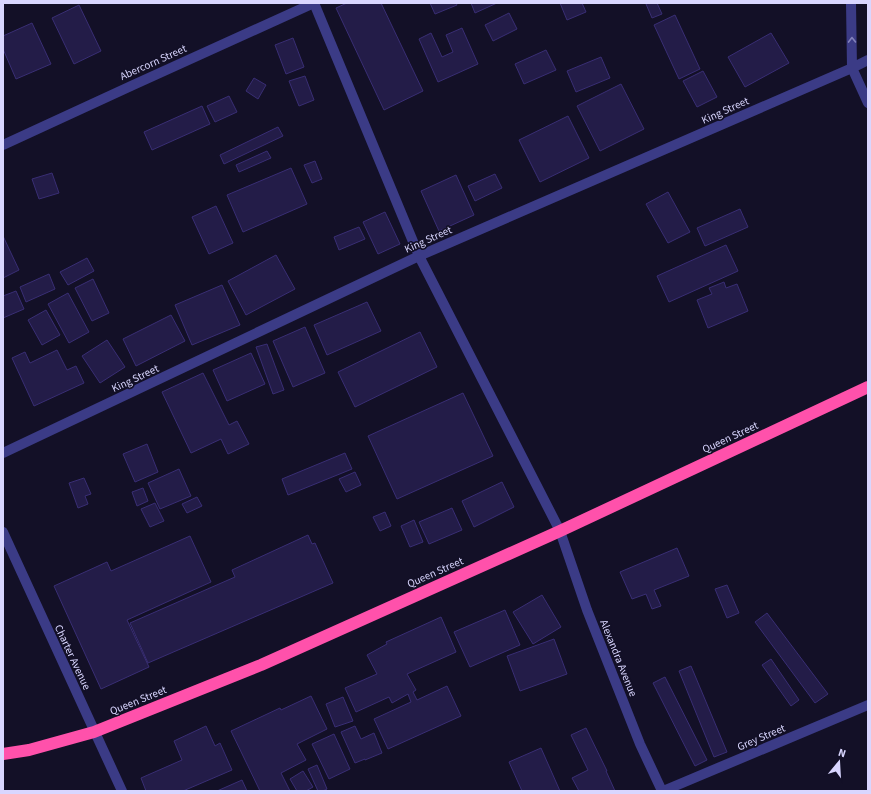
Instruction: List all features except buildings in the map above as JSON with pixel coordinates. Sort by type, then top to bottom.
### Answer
[{"type":"highway","name":"Queen Street","points":[[3,754],[29,750],[94,732],[261,665],[560,531],[868,387]]},
{"type":"street","name":"Abercorn Street","points":[[3,145],[314,3]]},
{"type":"street","name":"Alexandra Avenue","points":[[314,3],[419,256],[560,531],[587,610],[640,744],[662,791]]},
{"type":"street","points":[[851,3],[852,68],[868,103]]},
{"type":"street","name":"King Street","points":[[3,453],[419,256],[868,60]]},
{"type":"street","name":"Charter Avenue","points":[[3,532],[122,791]]},
{"type":"street","name":"Grey Street","points":[[662,791],[868,705]]}]
